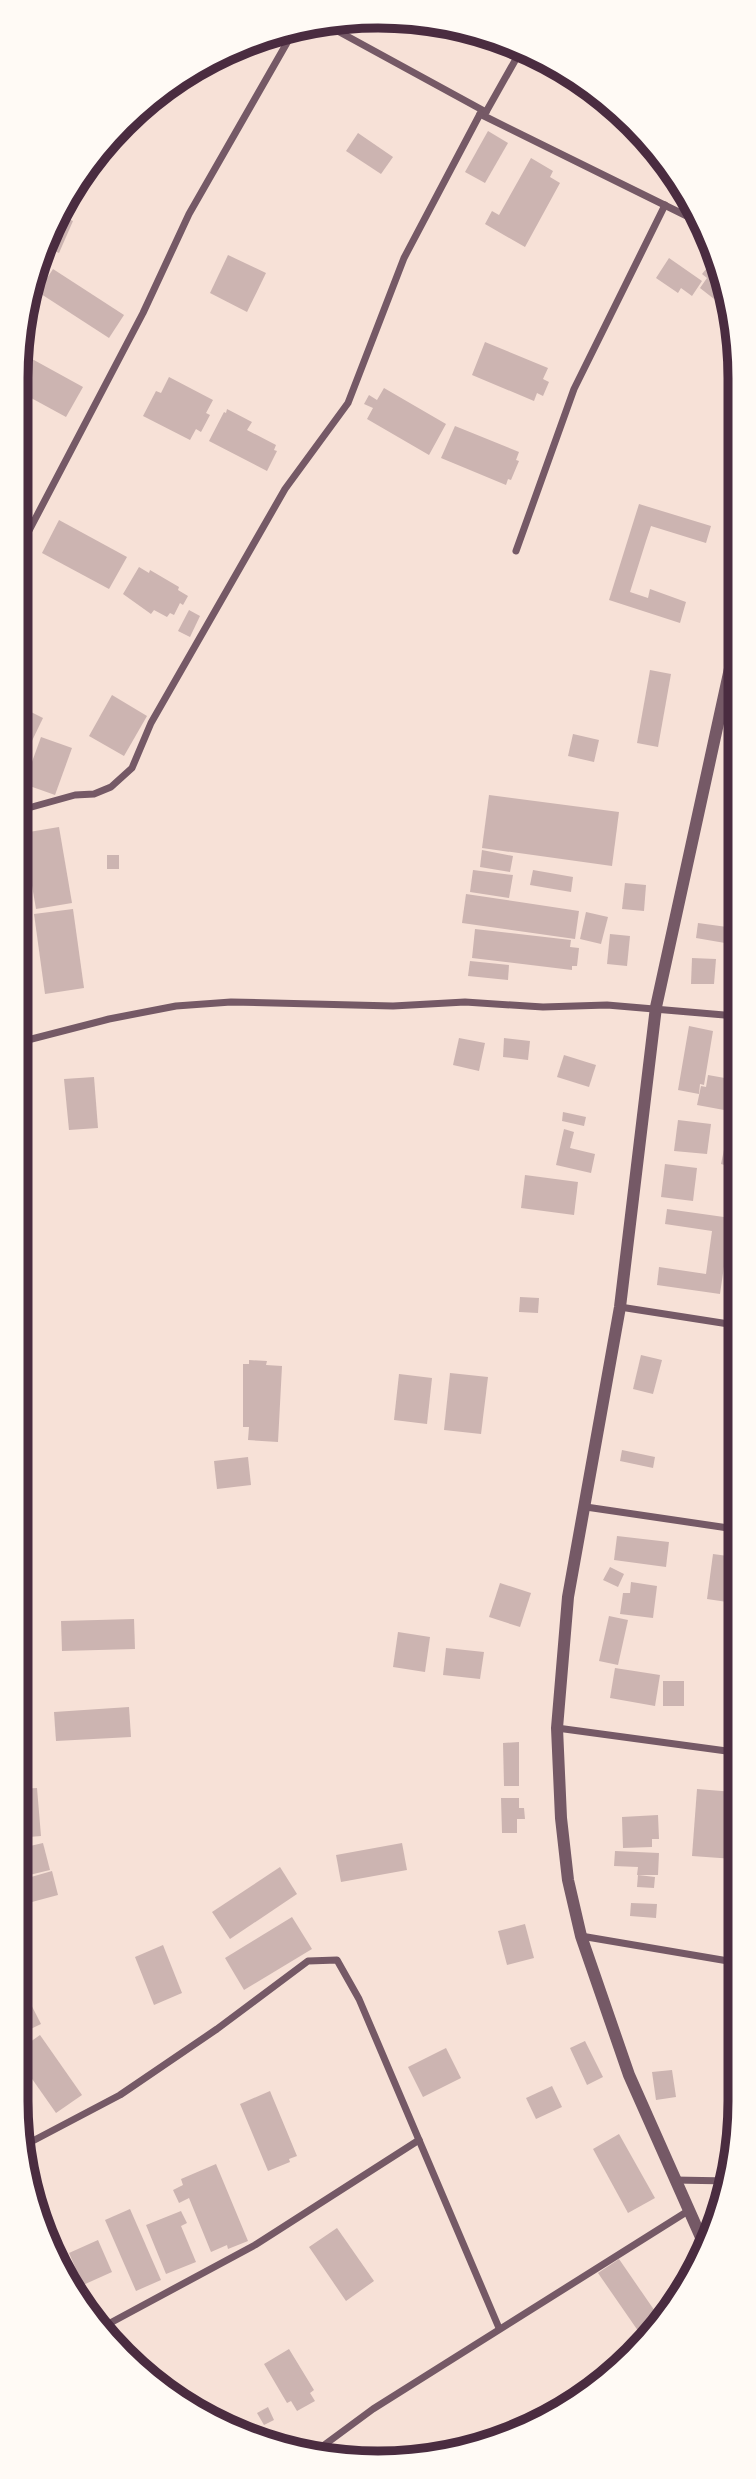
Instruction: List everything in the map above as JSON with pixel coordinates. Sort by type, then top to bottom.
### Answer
[{"type":"street","points":[[337,31],[483,113],[689,217]]},
{"type":"street","points":[[28,533],[143,313],[188,214],[289,40]]},
{"type":"street","points":[[28,808],[75,795],[94,794],[111,787],[132,768],[151,723],[285,489],[348,403],[404,258],[517,57]]},
{"type":"street","points":[[516,551],[574,389],[665,205]]},
{"type":"street","points":[[700,2236],[629,2075],[581,1936],[568,1880],[561,1818],[557,1728],[568,1597],[620,1307],[656,1007],[728,678]]},
{"type":"street","points":[[28,1040],[109,1018],[176,1006],[231,1002],[393,1006],[465,1002],[543,1007],[607,1005],[728,1015]]},
{"type":"street","points":[[620,1307],[728,1324]]},
{"type":"street","points":[[586,1507],[728,1528]]},
{"type":"street","points":[[557,1728],[728,1751]]},
{"type":"street","points":[[581,1936],[728,1961]]},
{"type":"street","points":[[31,2142],[120,2095],[217,2029],[308,1961],[337,1960],[359,1998],[499,2328]]},
{"type":"street","points":[[108,2324],[255,2245],[419,2140]]},
{"type":"street","points":[[674,2180],[719,2180]]},
{"type":"street","points":[[322,2446],[373,2409],[688,2211]]},
{"type":"building","points":[[488,131],[508,143],[485,183],[465,172]]},
{"type":"building","points":[[358,133],[393,157],[381,174],[346,151]]},
{"type":"building","points":[[531,158],[553,171],[550,177],[560,183],[525,247],[485,224],[492,211],[499,215]]},
{"type":"building","points":[[67,218],[73,221],[59,253],[53,250]]},
{"type":"building","points":[[228,255],[266,273],[247,312],[210,293]]},
{"type":"building","points":[[669,258],[702,281],[692,296],[681,288],[678,293],[656,278]]},
{"type":"building","points":[[709,265],[720,303],[700,288],[707,278],[702,274]]},
{"type":"building","points":[[53,269],[124,315],[109,338],[39,293]]},
{"type":"building","points":[[485,342],[548,368],[543,379],[549,382],[543,396],[537,393],[534,401],[472,375]]},
{"type":"building","points":[[29,357],[83,387],[66,417],[28,396]]},
{"type":"building","points":[[169,377],[213,400],[206,413],[210,415],[201,432],[196,429],[190,440],[143,416],[156,391],[161,393]]},
{"type":"building","points":[[384,388],[446,424],[429,455],[367,419],[373,408],[364,404],[369,395],[377,400]]},
{"type":"building","points":[[227,409],[252,422],[247,430],[276,445],[274,450],[277,451],[267,471],[209,441]]},
{"type":"building","points":[[455,426],[519,452],[516,460],[519,461],[506,485],[441,458]]},
{"type":"building","points":[[639,504],[711,526],[706,543],[651,526],[646,541],[630,592],[648,598],[650,589],[686,602],[680,623],[609,600]]},
{"type":"building","points":[[59,520],[127,557],[109,589],[42,553]]},
{"type":"building","points":[[139,567],[149,573],[150,570],[179,587],[178,590],[188,596],[183,605],[180,603],[174,615],[170,613],[167,617],[154,610],[151,614],[123,594]]},
{"type":"building","points":[[189,610],[200,616],[190,637],[178,631]]},
{"type":"building","points":[[650,670],[671,674],[658,747],[637,743]]},
{"type":"building","points":[[112,695],[147,716],[124,756],[89,736]]},
{"type":"building","points":[[28,710],[43,718],[28,746]]},
{"type":"building","points":[[573,734],[599,740],[594,762],[568,756]]},
{"type":"building","points":[[41,737],[72,748],[55,795],[28,785],[28,773]]},
{"type":"building","points":[[489,795],[619,812],[612,866],[482,848]]},
{"type":"building","points":[[59,827],[72,903],[36,909],[28,862],[28,832]]},
{"type":"building","points":[[482,850],[513,856],[510,872],[480,867]]},
{"type":"building","points":[[107,855],[119,855],[119,869],[107,869]]},
{"type":"building","points":[[473,870],[513,875],[509,898],[470,892]]},
{"type":"building","points":[[533,870],[573,877],[571,892],[530,885]]},
{"type":"building","points":[[625,883],[646,885],[644,911],[622,909]]},
{"type":"building","points":[[466,894],[579,911],[575,939],[462,923]]},
{"type":"building","points":[[73,909],[84,988],[45,994],[34,914]]},
{"type":"building","points":[[586,912],[608,917],[601,944],[580,939]]},
{"type":"building","points":[[698,923],[727,927],[725,943],[696,938]]},
{"type":"building","points":[[475,929],[571,940],[570,947],[579,948],[577,966],[572,966],[572,970],[472,958]]},
{"type":"building","points":[[610,934],[630,936],[627,966],[607,964]]},
{"type":"building","points":[[692,958],[716,959],[714,984],[691,984]]},
{"type":"building","points":[[470,961],[509,965],[508,980],[468,976]]},
{"type":"building","points":[[689,1026],[713,1031],[704,1085],[700,1084],[699,1094],[678,1090]]},
{"type":"building","points":[[459,1038],[485,1043],[479,1071],[453,1065]]},
{"type":"building","points":[[504,1038],[530,1041],[528,1060],[503,1057]]},
{"type":"building","points":[[564,1055],[596,1065],[589,1087],[557,1077]]},
{"type":"building","points":[[708,1075],[728,1079],[728,1111],[697,1105],[701,1086],[706,1087]]},
{"type":"building","points":[[94,1077],[98,1128],[69,1130],[64,1079]]},
{"type":"building","points":[[563,1112],[586,1117],[584,1126],[562,1121]]},
{"type":"building","points":[[678,1120],[711,1124],[707,1154],[674,1151]]},
{"type":"building","points":[[564,1129],[574,1132],[570,1148],[595,1154],[591,1173],[556,1165]]},
{"type":"building","points":[[726,1140],[728,1166],[721,1164]]},
{"type":"building","points":[[665,1164],[697,1168],[693,1201],[661,1197]]},
{"type":"building","points":[[525,1175],[578,1182],[574,1215],[521,1208]]},
{"type":"building","points":[[667,1209],[728,1218],[728,1239],[720,1294],[657,1285],[659,1267],[706,1274],[712,1231],[665,1224]]},
{"type":"building","points":[[520,1297],[539,1298],[538,1313],[519,1312]]},
{"type":"building","points":[[641,1355],[662,1360],[653,1394],[633,1389]]},
{"type":"building","points":[[249,1360],[267,1361],[266,1365],[282,1366],[278,1442],[248,1440],[249,1427],[243,1427],[243,1364],[249,1364]]},
{"type":"building","points":[[450,1373],[488,1377],[481,1434],[444,1430]]},
{"type":"building","points":[[399,1374],[432,1378],[427,1424],[394,1420]]},
{"type":"building","points":[[622,1450],[655,1457],[653,1468],[620,1461]]},
{"type":"building","points":[[248,1457],[251,1485],[217,1489],[214,1461]]},
{"type":"building","points":[[617,1536],[669,1542],[666,1567],[614,1560]]},
{"type":"building","points":[[713,1554],[728,1556],[728,1602],[707,1599]]},
{"type":"building","points":[[610,1567],[624,1574],[618,1587],[603,1580]]},
{"type":"building","points":[[631,1582],[657,1586],[653,1618],[620,1614],[623,1593],[630,1593]]},
{"type":"building","points":[[500,1583],[531,1593],[520,1627],[489,1617]]},
{"type":"building","points":[[609,1616],[628,1620],[618,1665],[599,1661]]},
{"type":"building","points":[[134,1619],[135,1649],[62,1651],[61,1621]]},
{"type":"building","points":[[398,1632],[430,1637],[425,1672],[393,1667]]},
{"type":"building","points":[[446,1648],[484,1652],[480,1679],[443,1675]]},
{"type":"building","points":[[615,1668],[660,1675],[655,1706],[610,1698]]},
{"type":"building","points":[[663,1681],[684,1681],[684,1706],[663,1706]]},
{"type":"building","points":[[129,1707],[131,1737],[56,1741],[54,1712]]},
{"type":"building","points":[[519,1742],[519,1786],[504,1786],[503,1743]]},
{"type":"building","points":[[28,1788],[37,1788],[41,1836],[28,1837]]},
{"type":"building","points":[[697,1789],[728,1792],[728,1859],[692,1856]]},
{"type":"building","points":[[501,1798],[519,1798],[519,1808],[524,1808],[525,1819],[517,1819],[517,1833],[502,1833]]},
{"type":"building","points":[[658,1815],[659,1839],[652,1839],[652,1847],[623,1848],[622,1817]]},
{"type":"building","points":[[43,1843],[50,1870],[28,1875],[28,1846]]},
{"type":"building","points":[[402,1843],[407,1870],[341,1882],[336,1855]]},
{"type":"building","points":[[615,1851],[659,1853],[658,1875],[637,1875],[638,1867],[614,1866]]},
{"type":"building","points":[[280,1867],[297,1894],[230,1939],[212,1912]]},
{"type":"building","points":[[52,1871],[58,1895],[28,1903],[28,1878]]},
{"type":"building","points":[[638,1875],[655,1877],[654,1888],[637,1887]]},
{"type":"building","points":[[631,1903],[657,1904],[656,1918],[630,1916]]},
{"type":"building","points":[[292,1917],[312,1949],[244,1990],[225,1958]]},
{"type":"building","points":[[525,1924],[534,1958],[507,1965],[498,1931]]},
{"type":"building","points":[[163,1945],[182,1993],[154,2005],[135,1957]]},
{"type":"building","points":[[28,1999],[41,2024],[28,2030]]},
{"type":"building","points":[[40,2035],[82,2095],[56,2113],[28,2073],[28,2044]]},
{"type":"building","points":[[585,2041],[603,2077],[587,2085],[570,2048]]},
{"type":"building","points":[[446,2048],[461,2078],[423,2097],[408,2067]]},
{"type":"building","points":[[672,2070],[676,2097],[656,2100],[652,2072]]},
{"type":"building","points":[[552,2086],[562,2107],[536,2119],[526,2098]]},
{"type":"building","points":[[270,2091],[297,2156],[289,2159],[290,2162],[268,2171],[240,2104]]},
{"type":"building","points":[[619,2134],[655,2198],[628,2213],[593,2149]]},
{"type":"building","points":[[216,2164],[248,2241],[228,2249],[227,2245],[211,2252],[189,2198],[179,2203],[173,2190],[183,2185],[181,2179]]},
{"type":"building","points":[[130,2209],[161,2280],[136,2291],[105,2220]]},
{"type":"building","points":[[181,2211],[187,2223],[181,2226],[196,2262],[166,2274],[146,2225]]},
{"type":"building","points":[[337,2228],[374,2281],[346,2301],[309,2247]]},
{"type":"building","points":[[98,2240],[112,2272],[83,2285],[69,2253]]},
{"type":"building","points":[[619,2259],[656,2313],[640,2333],[598,2273]]},
{"type":"building","points":[[289,2349],[314,2390],[310,2393],[315,2401],[297,2411],[291,2401],[287,2403],[264,2364]]},
{"type":"building","points":[[268,2407],[274,2420],[264,2425],[257,2413]]}]
